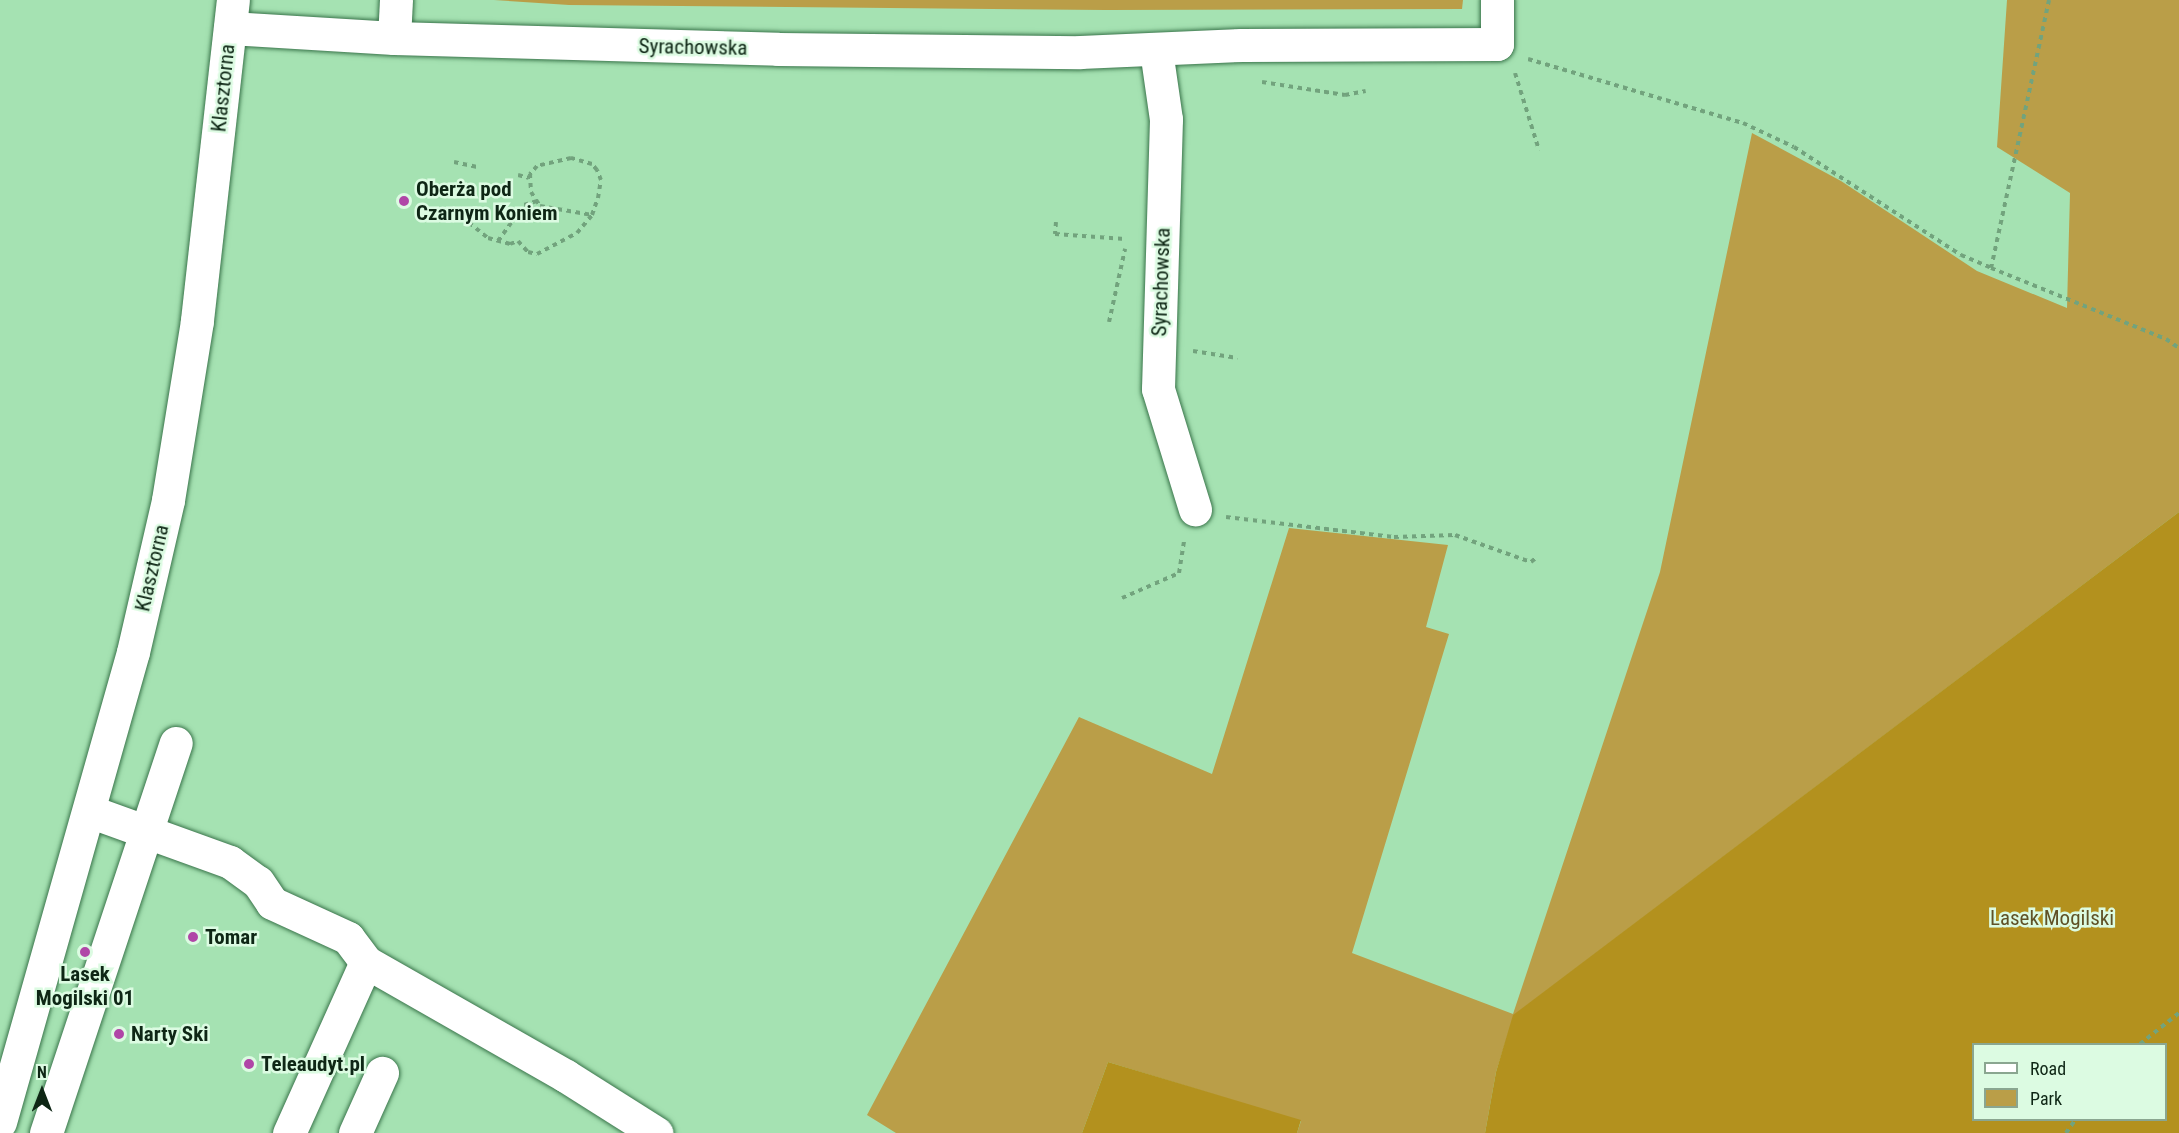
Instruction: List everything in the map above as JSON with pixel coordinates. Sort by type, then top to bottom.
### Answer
[{"type":"street","points":[[394,38],[396,0]]},
{"type":"street","points":[[1497,0],[1497,44]]},
{"type":"street","name":"Syrachowska","points":[[231,14],[394,38],[778,49],[1156,50],[1266,44],[1497,44]]},
{"type":"street","name":"Klasztorna","points":[[0,1122],[133,652],[177,451],[197,320],[231,14]]},
{"type":"street","name":"Syrachowska","points":[[1156,50],[1166,119],[1158,390],[1207,510]]},
{"type":"street","points":[[46,1133],[176,743]]},
{"type":"street","points":[[89,811],[147,829],[230,862],[258,882],[272,903],[348,938],[366,962],[566,1076],[656,1133]]},
{"type":"street","points":[[290,1133],[366,962]]},
{"type":"street","points":[[355,1133],[382,1073]]},
{"type":"path","points":[[1991,268],[2049,0]]},
{"type":"path","points":[[1497,44],[1538,63],[1743,123],[1794,147],[1961,255],[2166,339],[2179,348]]},
{"type":"path","points":[[1515,72],[1539,150]]},
{"type":"path","points":[[1252,78],[1268,84],[1345,95],[1366,91]]},
{"type":"path","points":[[448,214],[462,217],[480,234],[498,241],[518,241],[528,252],[537,254],[577,233],[592,215],[601,190],[601,180],[592,164],[559,158],[537,166],[529,178]]},
{"type":"path","points":[[454,162],[478,167]]},
{"type":"path","points":[[518,175],[529,178]]},
{"type":"path","points":[[529,178],[537,201],[551,210],[592,215]]},
{"type":"path","points":[[498,241],[524,205],[537,201]]},
{"type":"path","points":[[1056,222],[1055,234],[1125,237],[1109,322]]},
{"type":"path","points":[[1180,349],[1237,358]]},
{"type":"path","points":[[1122,598],[1179,573],[1186,532],[1207,510],[1225,517],[1394,537],[1455,535],[1531,562],[1537,557]]},
{"type":"path","points":[[2141,1043],[2179,1013]]},
{"type":"green space","points":[[494,0],[1463,0],[1462,9],[1106,10],[569,5]]},
{"type":"green space","points":[[2007,0],[2179,0],[2179,512],[1514,1015],[1496,1072],[1485,1133],[1297,1133],[1301,1121],[1108,1062],[1082,1133],[896,1133],[867,1115],[1079,717],[1212,774],[1289,528],[1448,545],[1426,627],[1449,634],[1352,953],[1513,1014],[1660,572],[1752,133],[1841,181],[1977,271],[2067,308],[2070,193],[1997,147]]},
{"type":"green space","name":"Lasek Mogilski","points":[[2179,512],[2179,1133],[1485,1133],[1496,1072],[1513,1015]]},
{"type":"green space","points":[[1108,1062],[1301,1120],[1297,1133],[1082,1133]]},
{"type":"place","name":"Oberża pod Czarnym Koniem","points":[[404,201]]},
{"type":"place","name":"Tomar","points":[[193,937]]},
{"type":"place","name":"Lasek Mogilski 01","points":[[85,952]]},
{"type":"place","name":"Narty Ski","points":[[119,1034]]},
{"type":"place","name":"Teleaudyt.pl","points":[[249,1064]]}]
